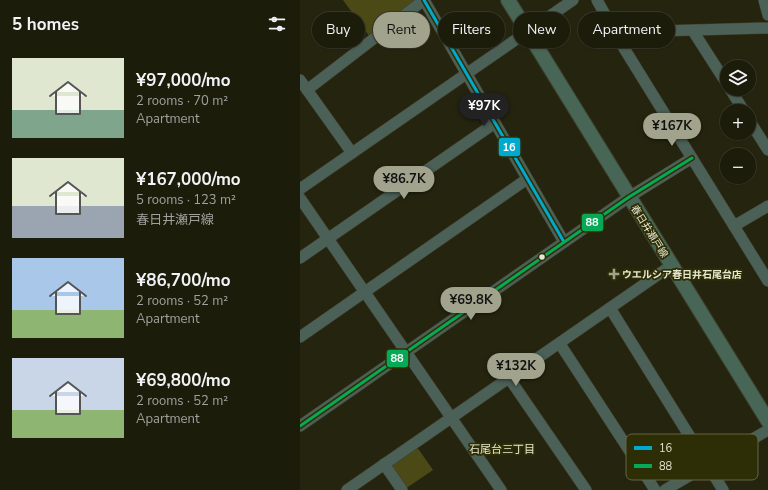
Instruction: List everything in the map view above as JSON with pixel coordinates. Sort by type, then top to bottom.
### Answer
[{"type":"main road","name":"春日井瀬戸線","points":[[508,0],[516,12]]},
{"type":"main road","name":"春日井瀬戸線","points":[[538,48],[768,421]]},
{"type":"street","points":[[307,90],[424,0],[564,242]]},
{"type":"street","points":[[556,12],[573,0]]},
{"type":"street","points":[[597,0],[604,12]]},
{"type":"street","points":[[764,0],[768,15]]},
{"type":"street","points":[[675,31],[768,28]]},
{"type":"street","points":[[693,31],[720,73]]},
{"type":"street","points":[[300,189],[513,41]]},
{"type":"street","points":[[624,48],[768,281]]},
{"type":"street","points":[[300,80],[352,153]]},
{"type":"street","points":[[300,258],[495,123]]},
{"type":"street","points":[[756,131],[768,150]]},
{"type":"street","points":[[300,426],[629,197],[692,158]]},
{"type":"street","points":[[300,337],[527,179]]},
{"type":"street","points":[[300,198],[501,490]]},
{"type":"street","points":[[734,226],[768,206]]},
{"type":"street","points":[[347,490],[560,344],[672,265]]},
{"type":"street","points":[[610,308],[688,434]]},
{"type":"street","points":[[560,344],[626,445]]},
{"type":"street","points":[[509,378],[586,490]]},
{"type":"street","points":[[758,436],[768,430]]},
{"type":"street","points":[[384,464],[402,490]]},
{"type":"street","points":[[648,480],[655,490]]},
{"type":"street","points":[[665,490],[681,480]]},
{"type":"street","points":[[717,480],[723,490]]},
{"type":"shaded area","points":[[343,0],[417,0],[402,12],[373,12],[373,35],[370,37],[365,30],[365,12],[352,12]]},
{"type":"shaded area","points":[[417,447],[433,470],[405,489],[391,468],[392,464]]},
{"type":"transit line","name":"16","points":[[424,0],[564,242]]},
{"type":"transit line","name":"88","points":[[300,426],[629,197],[692,158]]},
{"type":"place","name":"ウエルシア春日井石尾台店","points":[[614,274]]},
{"type":"district","name":"石尾台三丁目","points":[[502,449]]}]
